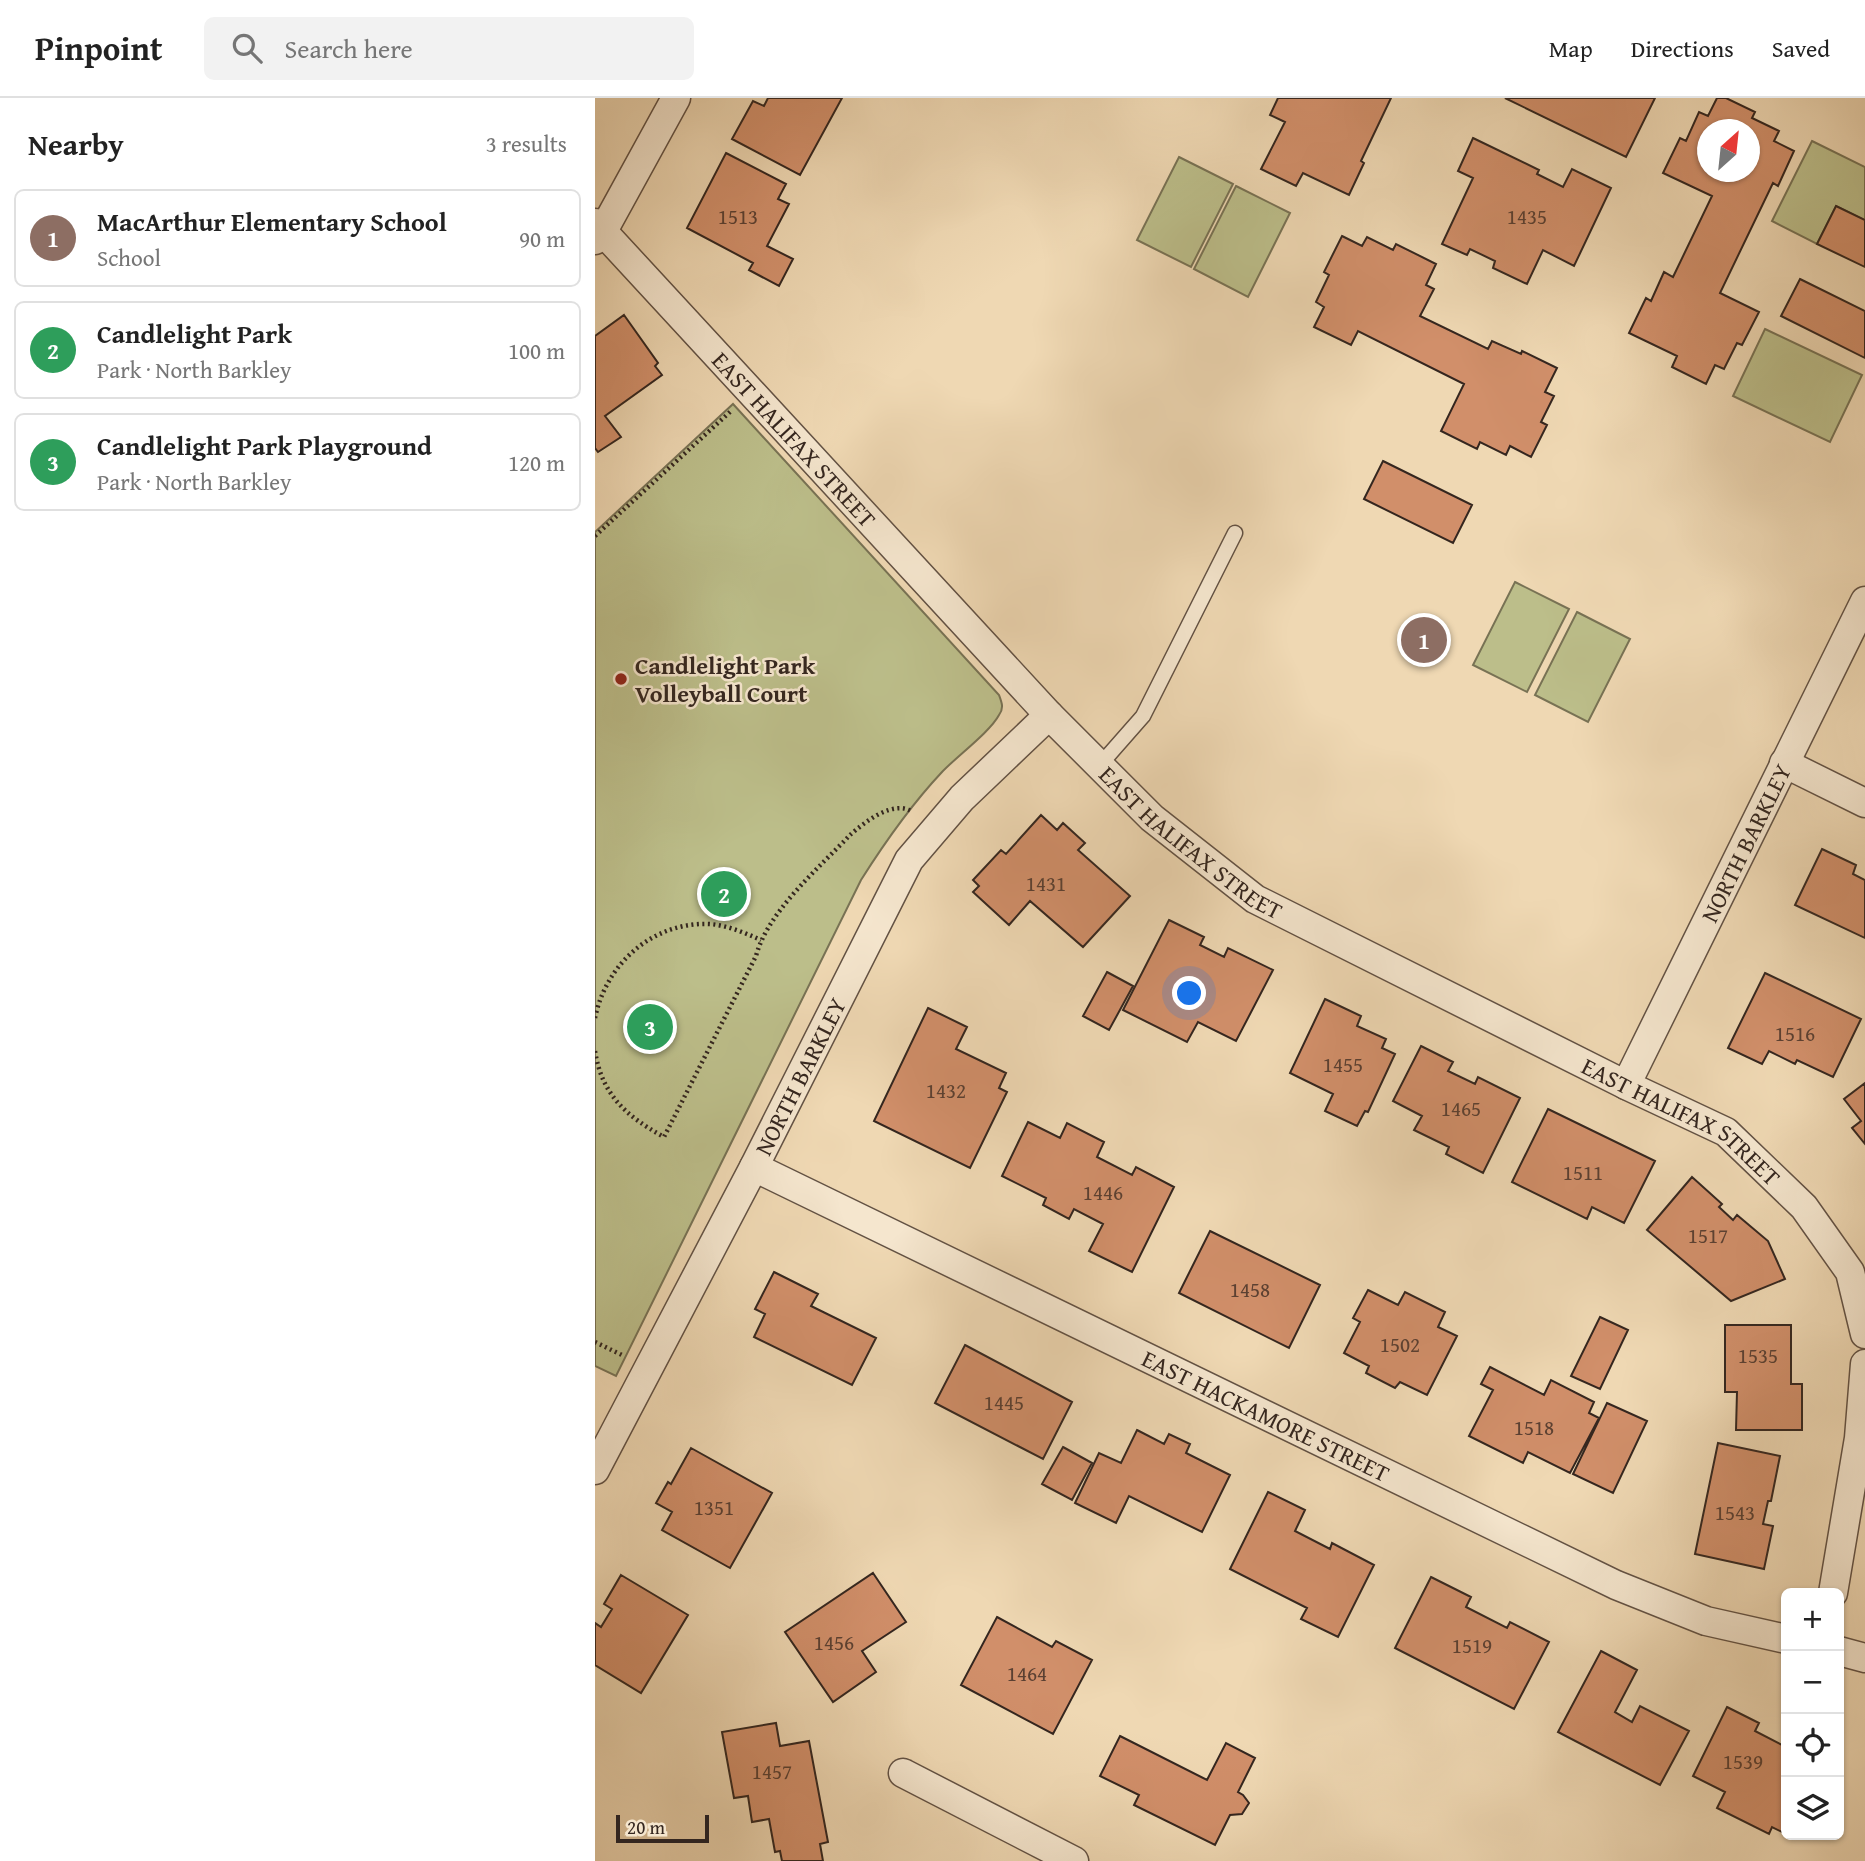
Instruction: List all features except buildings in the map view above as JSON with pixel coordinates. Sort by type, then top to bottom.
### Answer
[{"type":"street","points":[[598,231],[676,98]]},
{"type":"street","name":"EAST HALIFAX STREET","points":[[598,231],[1049,715],[1152,818],[1255,899],[1626,1086],[1727,1132],[1804,1207],[1850,1272],[1865,1334]]},
{"type":"street","name":"NORTH BARKLEY","points":[[1626,1086],[1865,601]]},
{"type":"street","name":"NORTH BARKLEY","points":[[595,1470],[754,1167],[909,860],[962,797],[1049,715]]},
{"type":"street","points":[[1784,763],[1865,803]]},
{"type":"street","name":"EAST HACKAMORE STREET","points":[[754,1167],[1616,1585],[1706,1621],[1781,1638]]},
{"type":"street","points":[[1834,1588],[1859,1438],[1865,1364]]},
{"type":"street","points":[[1844,1652],[1865,1658]]},
{"type":"street","points":[[903,1773],[1075,1861]]},
{"type":"lane","points":[[1099,766],[1143,716],[1235,533]]},
{"type":"path","points":[[595,536],[740,404]]},
{"type":"path","points":[[595,1051],[596,1065],[618,1104],[634,1119],[664,1137],[756,956],[761,940],[781,911],[850,835],[870,820],[888,811],[905,808],[914,813]]},
{"type":"path","points":[[595,1018],[601,993],[613,972],[635,950],[659,934],[670,929],[710,924],[761,940]]},
{"type":"path","points":[[595,1342],[629,1359]]},
{"type":"green space","points":[[1812,141],[1865,167],[1865,220],[1836,206],[1817,244],[1772,221]]},
{"type":"green space","points":[[1179,157],[1233,184],[1191,267],[1137,240]]},
{"type":"green space","points":[[1236,186],[1290,213],[1248,297],[1194,269]]},
{"type":"green space","points":[[1765,329],[1862,375],[1830,442],[1733,396]]},
{"type":"green space","points":[[733,404],[999,695],[1002,708],[995,722],[942,772],[920,797],[861,880],[616,1376],[595,1366],[595,532]]},
{"type":"green space","points":[[1515,582],[1569,609],[1527,692],[1473,665]]},
{"type":"green space","points":[[1577,612],[1630,639],[1588,722],[1535,695]]},
{"type":"place","name":"MacArthur Elementary School","points":[[1424,640]]},
{"type":"place","name":"Candlelight Park Volleyball Court","points":[[621,679]]},
{"type":"place","name":"Candlelight Park","points":[[724,894]]},
{"type":"place","name":"Candlelight Park Playground","points":[[650,1027]]}]
